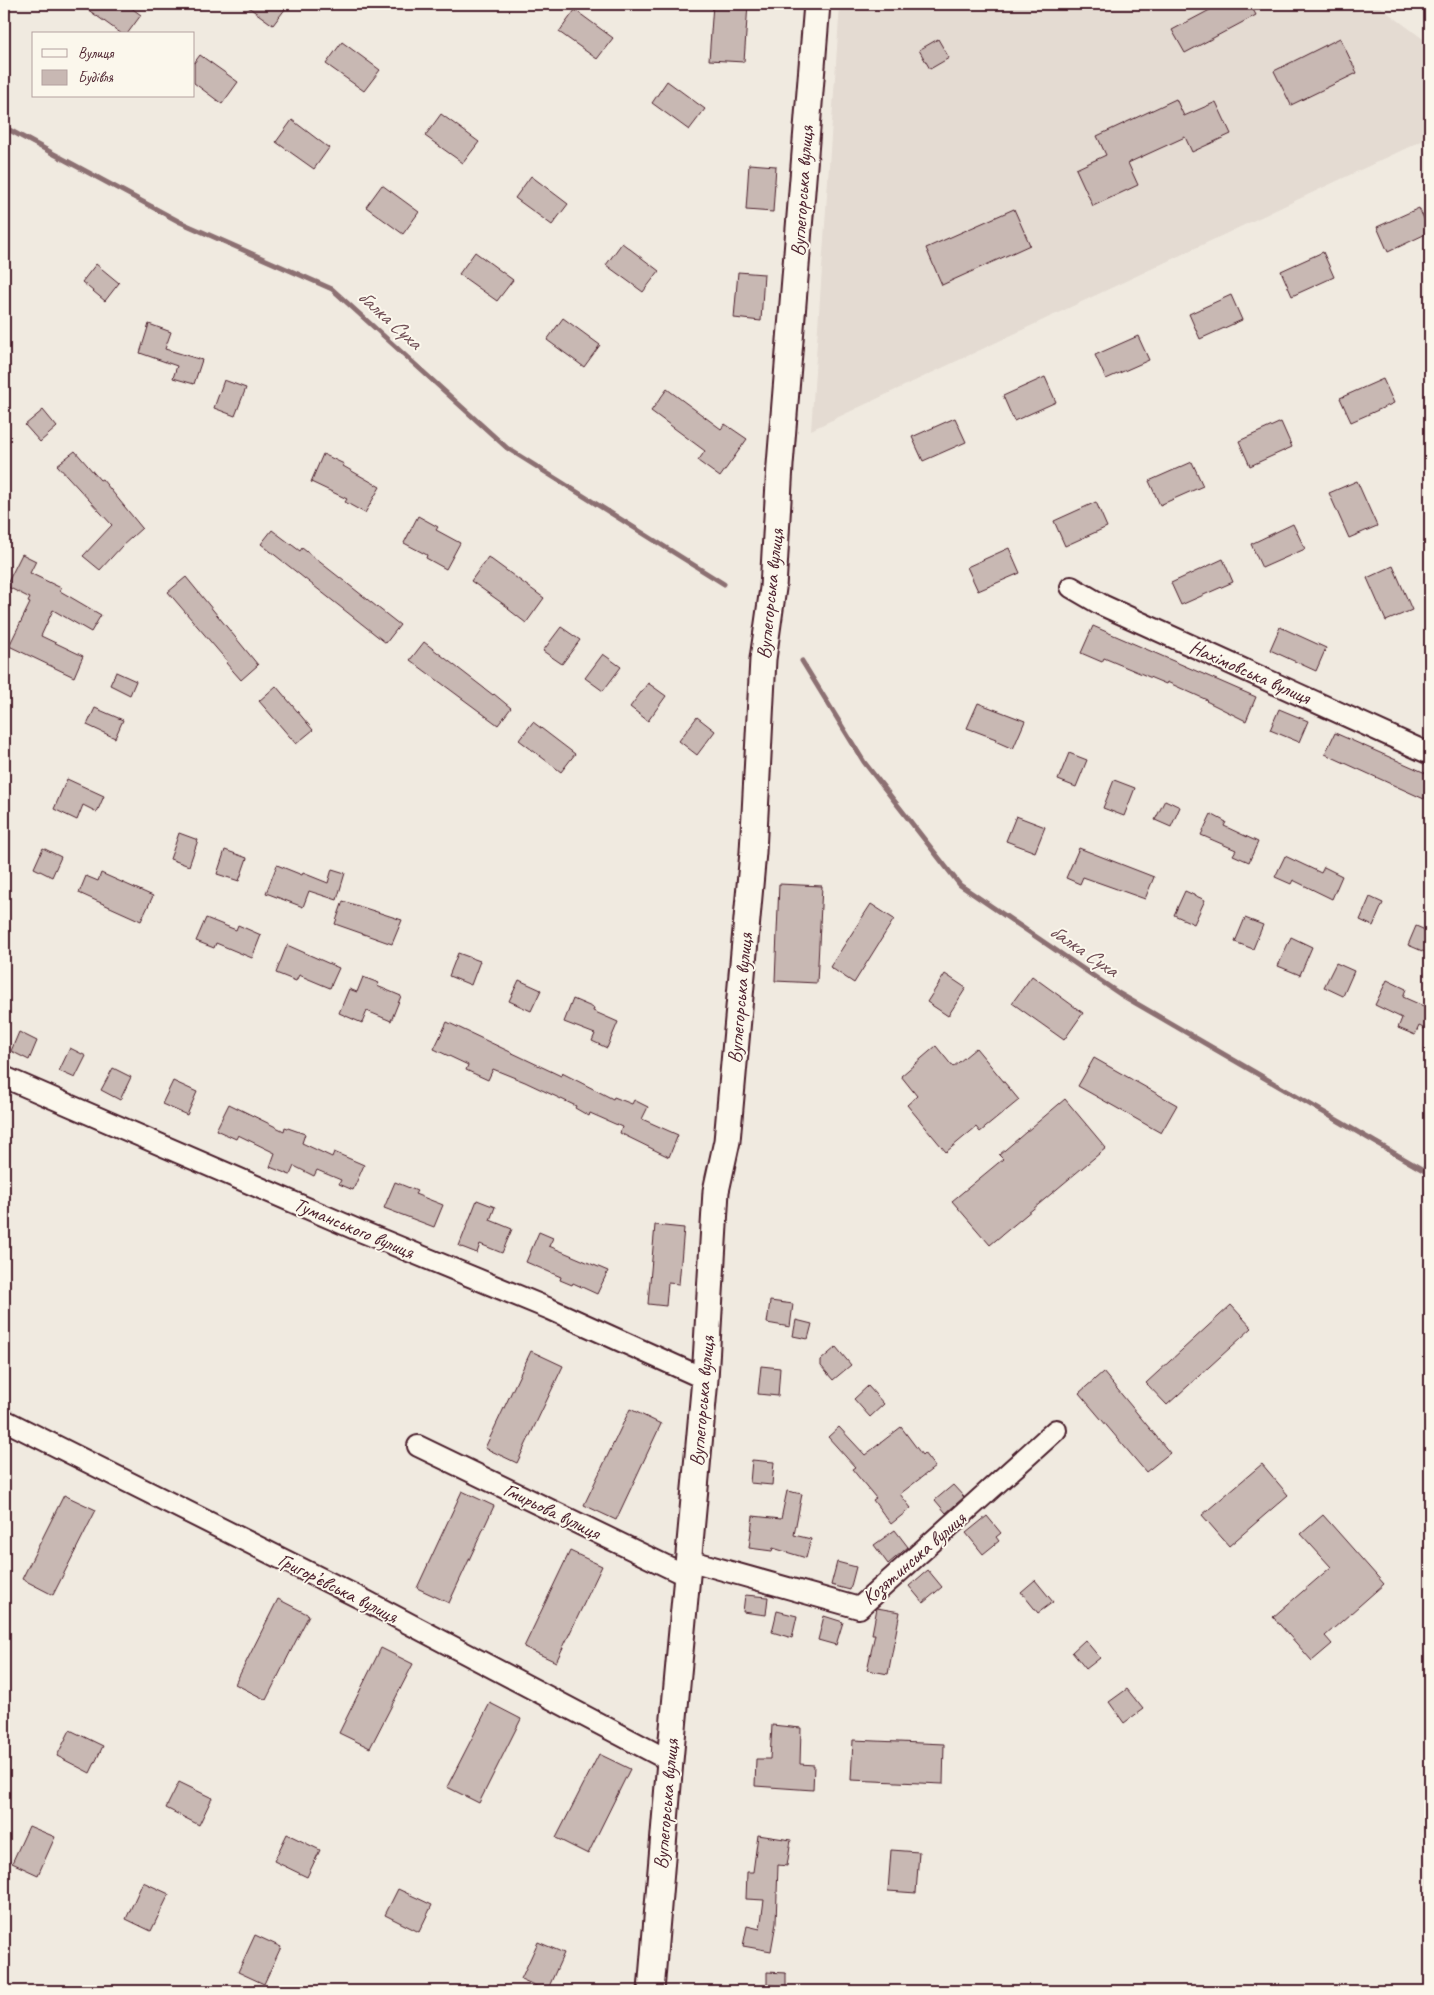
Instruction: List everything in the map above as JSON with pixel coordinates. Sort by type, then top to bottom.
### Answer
[{"type":"main road","name":"Вуглегорська вулиця","points":[[651,1991],[705,1379],[716,1191],[727,1141],[754,852],[763,659],[773,588],[780,466],[817,4]]},
{"type":"street","name":"Нахімовська вулиця","points":[[1071,587],[1102,605],[1430,754]]},
{"type":"street","name":"Туманського вулиця","points":[[4,1077],[353,1228],[550,1309],[705,1379]]},
{"type":"street","name":"Григор’євська вулиця","points":[[4,1420],[366,1601],[670,1761]]},
{"type":"street","name":"Козятинська вулиця","points":[[687,1568],[859,1608],[1056,1430]]},
{"type":"street","name":"Гмирьова вулиця","points":[[418,1446],[687,1568]]},
{"type":"shaded area","points":[[840,4],[1376,4],[1430,44],[1430,137],[811,430]]},
{"type":"building","points":[[80,4],[126,4],[141,15],[128,32],[119,32]]},
{"type":"building","points":[[244,4],[289,4],[273,25]]},
{"type":"building","points":[[713,4],[748,4],[744,62],[709,60]]},
{"type":"building","points":[[1221,4],[1250,4],[1256,15],[1185,53],[1172,30]]},
{"type":"building","points":[[575,10],[613,38],[597,59],[559,32]]},
{"type":"building","points":[[1340,38],[1357,73],[1291,105],[1274,71]]},
{"type":"building","points":[[938,39],[949,58],[930,69],[919,50]]},
{"type":"building","points":[[342,42],[380,70],[364,91],[326,64]]},
{"type":"building","points":[[200,55],[238,82],[222,104],[195,84],[195,62]]},
{"type":"building","points":[[667,81],[705,109],[689,130],[652,103]]},
{"type":"building","points":[[1176,99],[1184,116],[1216,102],[1231,134],[1192,152],[1185,137],[1128,163],[1138,185],[1093,206],[1076,169],[1106,155],[1097,136]]},
{"type":"building","points":[[441,114],[479,142],[463,163],[425,136]]},
{"type":"building","points":[[292,120],[329,148],[314,169],[276,142]]},
{"type":"building","points":[[749,164],[776,166],[773,212],[746,210]]},
{"type":"building","points":[[531,176],[568,204],[552,225],[515,198]]},
{"type":"building","points":[[382,185],[419,212],[403,234],[366,207]]},
{"type":"building","points":[[1419,208],[1430,232],[1388,252],[1377,227]]},
{"type":"building","points":[[1014,209],[1030,245],[942,285],[926,248]]},
{"type":"building","points":[[622,243],[659,271],[643,292],[606,265]]},
{"type":"building","points":[[475,252],[513,280],[497,301],[459,274]]},
{"type":"building","points":[[1323,252],[1334,277],[1292,296],[1281,271]]},
{"type":"building","points":[[96,264],[119,283],[105,301],[82,282]]},
{"type":"building","points":[[738,272],[764,274],[761,321],[734,318]]},
{"type":"building","points":[[1231,295],[1242,320],[1200,339],[1189,314]]},
{"type":"building","points":[[563,318],[600,345],[584,367],[547,340]]},
{"type":"building","points":[[149,324],[171,332],[165,349],[202,360],[194,384],[173,378],[177,366],[140,353]]},
{"type":"building","points":[[1138,336],[1149,360],[1106,379],[1095,355]]},
{"type":"building","points":[[1045,377],[1056,402],[1014,421],[1003,396]]},
{"type":"building","points":[[1383,379],[1394,403],[1351,422],[1340,398]]},
{"type":"building","points":[[224,380],[246,388],[235,416],[214,408]]},
{"type":"building","points":[[667,389],[721,429],[725,424],[747,439],[720,477],[698,461],[705,451],[651,411]]},
{"type":"building","points":[[43,410],[57,427],[40,442],[25,425]]},
{"type":"building","points":[[955,418],[966,442],[923,461],[912,437]]},
{"type":"building","points":[[1281,422],[1292,447],[1250,466],[1239,441]]},
{"type":"building","points":[[75,451],[100,480],[102,479],[142,528],[100,570],[83,556],[112,525],[57,465]]},
{"type":"building","points":[[323,454],[344,464],[343,466],[380,487],[365,513],[345,502],[347,499],[311,482]]},
{"type":"building","points":[[1192,462],[1203,486],[1160,505],[1149,481]]},
{"type":"building","points":[[1357,481],[1377,526],[1349,538],[1329,493]]},
{"type":"building","points":[[1096,502],[1107,527],[1065,546],[1054,521]]},
{"type":"building","points":[[418,516],[438,527],[436,530],[460,543],[446,569],[426,558],[427,555],[404,543]]},
{"type":"building","points":[[1293,524],[1305,549],[1262,568],[1251,544]]},
{"type":"building","points":[[272,530],[300,551],[302,548],[400,625],[386,643],[261,544]]},
{"type":"building","points":[[1009,548],[1020,573],[978,591],[967,567]]},
{"type":"building","points":[[22,554],[36,561],[30,573],[61,588],[60,591],[101,615],[91,632],[53,610],[41,636],[83,656],[74,677],[9,646],[30,603],[28,602],[30,598],[6,586]]},
{"type":"building","points":[[488,557],[544,598],[526,623],[509,608],[471,581]]},
{"type":"building","points":[[1223,559],[1233,582],[1181,605],[1171,583]]},
{"type":"building","points":[[1393,566],[1412,610],[1386,621],[1367,578]]},
{"type":"building","points":[[186,577],[258,665],[241,680],[168,592]]},
{"type":"building","points":[[1093,626],[1256,697],[1246,721],[1207,700],[1167,682],[1166,684],[1104,658],[1102,662],[1081,653]]},
{"type":"building","points":[[561,627],[580,640],[562,664],[543,651]]},
{"type":"building","points":[[1280,627],[1326,648],[1316,671],[1270,650]]},
{"type":"building","points":[[424,642],[511,708],[498,725],[410,660]]},
{"type":"building","points":[[603,654],[621,667],[603,691],[585,678]]},
{"type":"building","points":[[116,672],[136,681],[130,695],[110,685]]},
{"type":"building","points":[[648,683],[666,696],[648,721],[630,707]]},
{"type":"building","points":[[276,686],[313,730],[296,744],[259,701]]},
{"type":"building","points":[[978,703],[1025,721],[1013,749],[995,741],[996,739],[967,728]]},
{"type":"building","points":[[95,708],[123,720],[115,738],[87,725]]},
{"type":"building","points":[[1279,709],[1308,721],[1299,742],[1270,730]]},
{"type":"building","points":[[697,717],[715,731],[697,755],[679,741]]},
{"type":"building","points":[[533,722],[575,754],[561,772],[519,740]]},
{"type":"building","points":[[1335,733],[1430,775],[1430,785],[1424,799],[1325,754]]},
{"type":"building","points":[[1069,753],[1087,760],[1076,787],[1058,780]]},
{"type":"building","points":[[67,779],[104,796],[97,812],[83,805],[77,820],[54,809]]},
{"type":"building","points":[[1114,780],[1135,788],[1124,816],[1103,808]]},
{"type":"building","points":[[1165,800],[1180,807],[1171,827],[1155,820]]},
{"type":"building","points":[[1211,814],[1226,822],[1224,826],[1258,842],[1249,862],[1233,855],[1236,850],[1201,835]]},
{"type":"building","points":[[1016,816],[1045,827],[1035,852],[1006,841]]},
{"type":"building","points":[[179,833],[198,840],[189,866],[170,859]]},
{"type":"building","points":[[43,848],[61,857],[52,877],[34,868]]},
{"type":"building","points":[[1079,848],[1154,877],[1145,899],[1083,877],[1080,884],[1066,878]]},
{"type":"building","points":[[225,850],[247,858],[239,881],[217,874]]},
{"type":"building","points":[[1285,856],[1321,873],[1324,867],[1342,876],[1332,899],[1293,880],[1291,884],[1275,877]]},
{"type":"building","points":[[277,865],[328,883],[332,869],[345,873],[337,900],[309,891],[303,907],[266,893]]},
{"type":"building","points":[[101,873],[153,896],[141,921],[79,893],[86,876],[98,881]]},
{"type":"building","points":[[779,884],[822,886],[817,983],[775,981]]},
{"type":"building","points":[[1185,891],[1205,900],[1194,924],[1174,915]]},
{"type":"building","points":[[1370,897],[1383,903],[1373,926],[1360,920]]},
{"type":"building","points":[[343,901],[402,920],[392,944],[335,924]]},
{"type":"building","points":[[871,904],[894,919],[854,983],[830,967]]},
{"type":"building","points":[[206,918],[236,930],[238,925],[261,935],[252,958],[216,943],[214,948],[196,941]]},
{"type":"building","points":[[1245,918],[1263,925],[1253,949],[1235,942]]},
{"type":"building","points":[[1416,926],[1430,932],[1430,946],[1427,953],[1408,945]]},
{"type":"building","points":[[1291,937],[1312,947],[1300,975],[1278,966]]},
{"type":"building","points":[[287,945],[339,968],[330,988],[299,975],[296,981],[276,973]]},
{"type":"building","points":[[458,953],[480,961],[471,985],[449,976]]},
{"type":"building","points":[[1336,963],[1354,971],[1343,996],[1324,987]]},
{"type":"building","points":[[945,974],[966,988],[948,1016],[927,1002]]},
{"type":"building","points":[[1032,976],[1083,1013],[1064,1040],[1012,1003]]},
{"type":"building","points":[[363,977],[379,983],[377,986],[401,996],[391,1021],[367,1011],[362,1023],[339,1013],[349,989],[357,992]]},
{"type":"building","points":[[519,980],[541,990],[531,1011],[509,1001]]},
{"type":"building","points":[[1387,980],[1406,989],[1403,997],[1430,1009],[1430,1031],[1419,1026],[1415,1035],[1398,1028],[1402,1018],[1375,1005]]},
{"type":"building","points":[[573,999],[594,1008],[593,1011],[618,1022],[607,1048],[592,1041],[595,1034],[564,1022]]},
{"type":"building","points":[[447,1022],[561,1076],[562,1073],[613,1099],[614,1097],[632,1104],[634,1100],[648,1107],[642,1119],[678,1135],[669,1157],[620,1133],[622,1127],[590,1113],[589,1116],[575,1108],[576,1106],[525,1082],[493,1069],[488,1080],[466,1070],[468,1065],[434,1049]]},
{"type":"building","points":[[19,1032],[37,1041],[29,1060],[11,1051]]},
{"type":"building","points":[[936,1046],[953,1067],[976,1048],[1019,1100],[980,1132],[976,1127],[946,1152],[907,1105],[917,1096],[901,1076]]},
{"type":"building","points":[[70,1048],[86,1056],[75,1078],[59,1071]]},
{"type":"building","points":[[1094,1058],[1177,1105],[1161,1133],[1078,1086]]},
{"type":"building","points":[[113,1068],[131,1077],[120,1100],[101,1090]]},
{"type":"building","points":[[173,1081],[197,1092],[187,1115],[162,1104]]},
{"type":"building","points":[[1065,1099],[1106,1148],[990,1245],[952,1201],[1003,1159],[999,1155]]},
{"type":"building","points":[[229,1104],[284,1131],[285,1127],[305,1134],[302,1143],[332,1157],[334,1152],[364,1165],[353,1190],[339,1184],[341,1180],[317,1170],[314,1176],[294,1166],[290,1175],[270,1167],[275,1153],[238,1135],[236,1139],[216,1130]]},
{"type":"building","points":[[395,1182],[417,1191],[415,1194],[443,1205],[434,1227],[384,1208]]},
{"type":"building","points":[[477,1200],[495,1207],[490,1220],[512,1229],[502,1253],[480,1244],[477,1253],[459,1246]]},
{"type":"building","points":[[655,1225],[684,1228],[679,1284],[668,1283],[666,1306],[648,1304]]},
{"type":"building","points":[[539,1232],[553,1238],[549,1246],[608,1271],[597,1294],[573,1283],[572,1285],[560,1280],[561,1277],[526,1262]]},
{"type":"building","points":[[770,1301],[793,1304],[790,1327],[767,1323]]},
{"type":"building","points":[[1231,1305],[1252,1328],[1167,1405],[1146,1383]]},
{"type":"building","points":[[796,1320],[812,1324],[808,1339],[793,1336]]},
{"type":"building","points":[[836,1347],[851,1365],[833,1380],[821,1366],[821,1360]]},
{"type":"building","points":[[531,1351],[563,1366],[517,1463],[485,1448]]},
{"type":"building","points":[[761,1366],[780,1368],[778,1396],[758,1394]]},
{"type":"building","points":[[1103,1372],[1170,1453],[1146,1472],[1079,1393]]},
{"type":"building","points":[[868,1386],[884,1404],[870,1417],[854,1399]]},
{"type":"building","points":[[630,1409],[661,1424],[616,1520],[584,1505]]},
{"type":"building","points":[[839,1427],[865,1455],[901,1427],[922,1455],[924,1453],[935,1467],[900,1494],[911,1508],[891,1524],[873,1500],[876,1498],[852,1469],[855,1467],[828,1437]]},
{"type":"building","points":[[752,1460],[774,1462],[772,1485],[750,1483]]},
{"type":"building","points":[[1262,1464],[1288,1495],[1229,1546],[1202,1515]]},
{"type":"building","points":[[953,1485],[964,1497],[946,1513],[935,1500]]},
{"type":"building","points":[[462,1491],[494,1506],[449,1603],[417,1588]]},
{"type":"building","points":[[787,1491],[802,1494],[794,1535],[811,1539],[806,1558],[773,1548],[772,1551],[749,1548],[753,1516],[781,1519]]},
{"type":"building","points":[[64,1495],[96,1510],[53,1595],[22,1579]]},
{"type":"building","points":[[1323,1515],[1384,1584],[1325,1636],[1332,1644],[1312,1661],[1273,1617],[1331,1567],[1301,1534]]},
{"type":"building","points":[[987,1516],[1001,1533],[996,1537],[999,1541],[983,1554],[966,1533]]},
{"type":"building","points":[[895,1530],[908,1547],[888,1564],[874,1545]]},
{"type":"building","points":[[570,1551],[602,1566],[556,1662],[524,1647]]},
{"type":"building","points":[[837,1562],[856,1567],[850,1590],[831,1585]]},
{"type":"building","points":[[928,1570],[942,1587],[923,1603],[909,1586]]},
{"type":"building","points":[[1035,1580],[1053,1602],[1038,1613],[1021,1592]]},
{"type":"building","points":[[745,1595],[768,1597],[766,1615],[743,1612]]},
{"type":"building","points":[[278,1599],[309,1615],[266,1700],[235,1684]]},
{"type":"building","points":[[877,1608],[900,1612],[888,1674],[867,1670],[875,1634],[872,1634]]},
{"type":"building","points":[[777,1611],[797,1616],[792,1638],[772,1632]]},
{"type":"building","points":[[824,1616],[843,1622],[836,1645],[818,1640]]},
{"type":"building","points":[[1085,1640],[1100,1658],[1086,1669],[1072,1652]]},
{"type":"building","points":[[381,1648],[413,1664],[370,1748],[339,1733]]},
{"type":"building","points":[[1127,1689],[1143,1709],[1124,1723],[1109,1702]]},
{"type":"building","points":[[490,1703],[521,1719],[479,1803],[447,1787]]},
{"type":"building","points":[[772,1725],[801,1728],[800,1764],[814,1765],[813,1790],[755,1786],[756,1759],[770,1759]]},
{"type":"building","points":[[70,1730],[103,1746],[90,1773],[57,1756]]},
{"type":"building","points":[[853,1740],[944,1744],[943,1784],[851,1780]]},
{"type":"building","points":[[599,1754],[630,1769],[588,1854],[556,1838]]},
{"type":"building","points":[[179,1782],[212,1798],[199,1825],[166,1808]]},
{"type":"building","points":[[29,1826],[55,1837],[38,1875],[12,1863]]},
{"type":"building","points":[[287,1834],[320,1850],[307,1877],[274,1861]]},
{"type":"building","points":[[758,1835],[791,1840],[787,1866],[778,1865],[776,1923],[771,1951],[743,1946],[747,1926],[760,1929],[764,1900],[746,1899],[747,1872],[753,1872]]},
{"type":"building","points":[[891,1850],[919,1852],[916,1893],[888,1891]]},
{"type":"building","points":[[143,1882],[169,1894],[151,1931],[126,1919]]},
{"type":"building","points":[[398,1889],[432,1905],[419,1932],[385,1915]]},
{"type":"building","points":[[255,1935],[281,1947],[264,1984],[238,1972]]},
{"type":"building","points":[[538,1942],[564,1953],[547,1991],[521,1979]]},
{"type":"building","points":[[767,1972],[786,1973],[786,1986],[767,1985]]},
{"type":"waterway","name":"балка Суха","points":[[4,127],[180,222],[332,289],[507,448],[724,584]]},
{"type":"waterway","name":"балка Суха","points":[[802,661],[864,762],[960,885],[1120,994],[1430,1174]]}]
